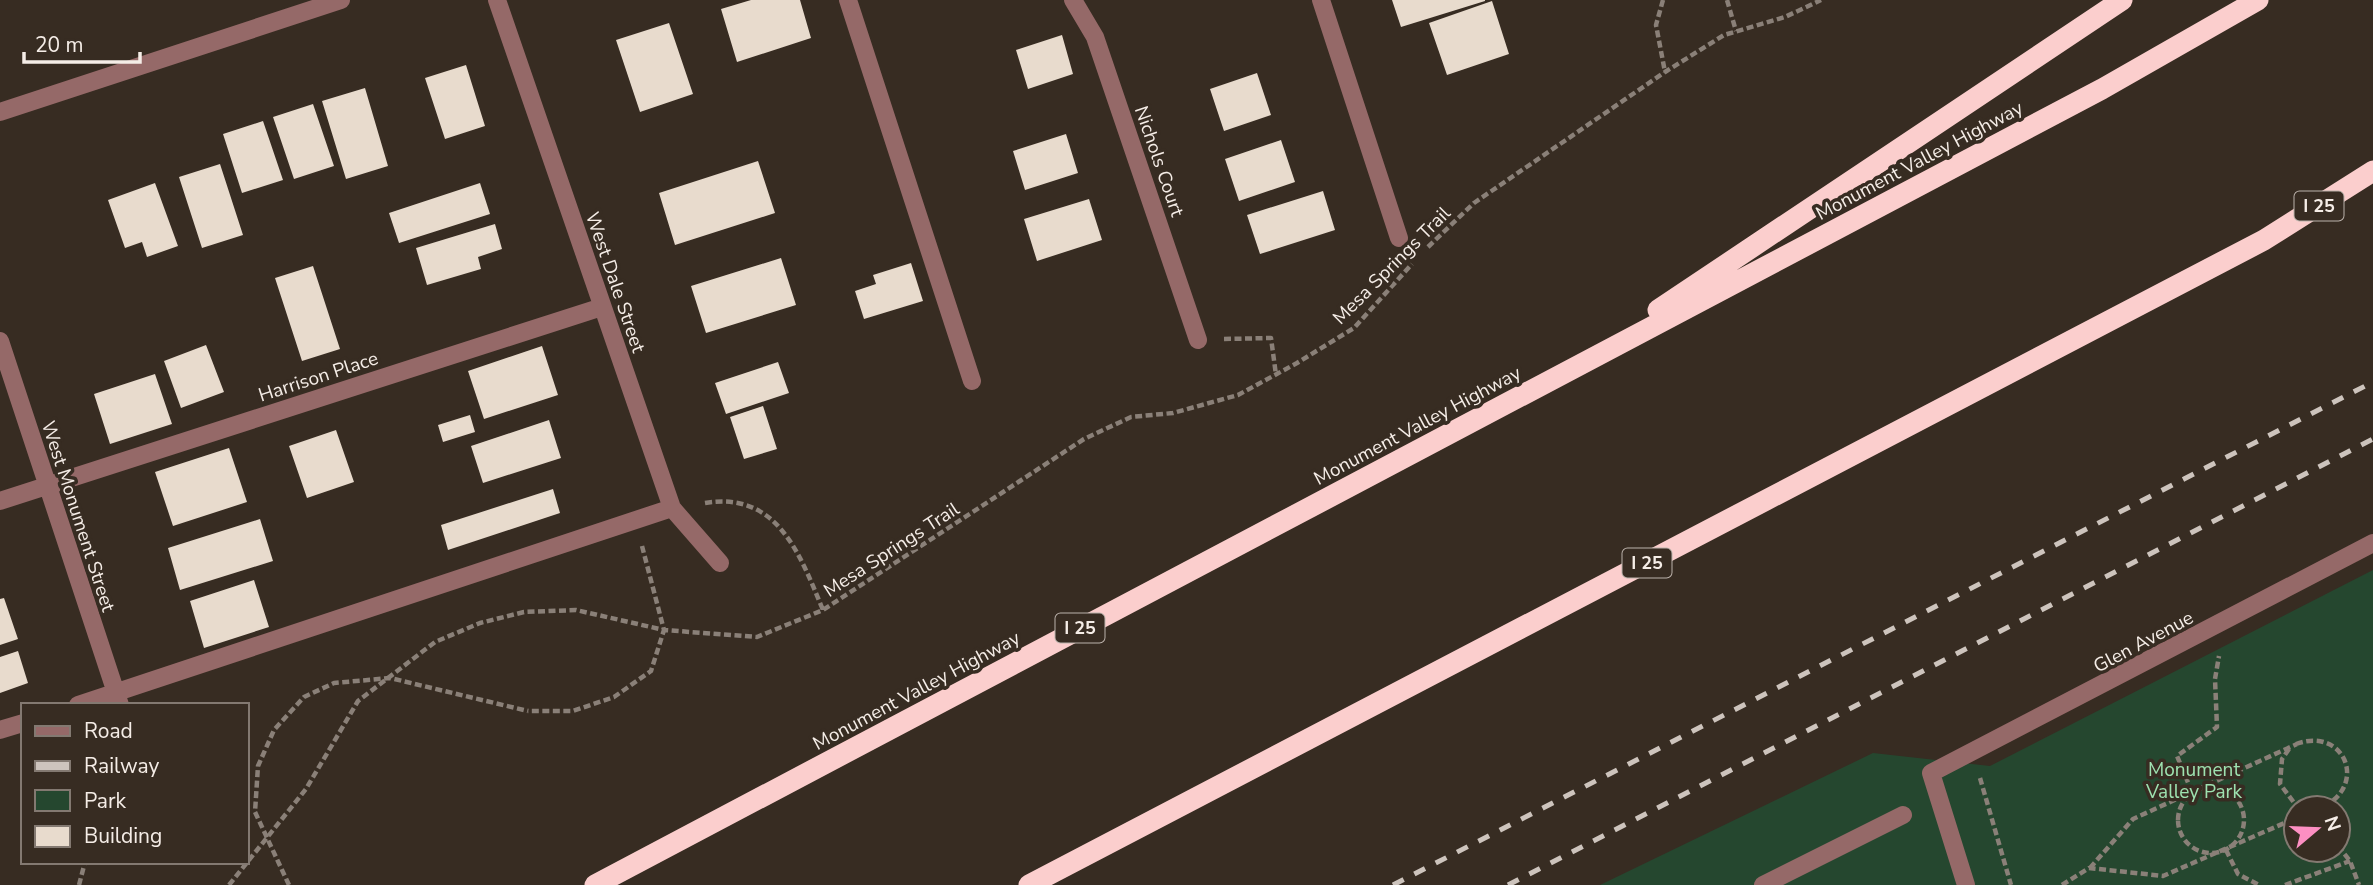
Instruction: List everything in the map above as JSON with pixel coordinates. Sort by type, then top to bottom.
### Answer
[{"type":"highway","points":[[1566,372],[2122,0]]},
{"type":"highway","name":"Monument Valley Highway","points":[[594,885],[2102,89],[2258,0]]},
{"type":"highway","name":"I 25","points":[[1029,885],[2264,240],[2373,171]]},
{"type":"highway","points":[[2264,240],[2373,187]]},
{"type":"street","points":[[0,113],[341,0]]},
{"type":"street","name":"West Dale Street","points":[[497,0],[671,509],[720,563]]},
{"type":"street","points":[[848,0],[972,381]]},
{"type":"street","name":"Nichols Court","points":[[1073,0],[1096,37],[1198,340]]},
{"type":"street","points":[[1321,0],[1399,238]]},
{"type":"street","name":"Harrison Place","points":[[0,501],[602,307]]},
{"type":"street","name":"West Monument Street","points":[[0,341],[118,699]]},
{"type":"street","points":[[91,703],[118,699],[671,509]]},
{"type":"street","name":"Glen Avenue","points":[[1966,885],[1931,773],[1973,754],[2373,543]]},
{"type":"street","points":[[0,730],[21,724]]},
{"type":"street","points":[[1763,885],[1903,815]]},
{"type":"path","points":[[1663,0],[1656,25],[1665,72]]},
{"type":"path","points":[[1727,0],[1736,32]]},
{"type":"path","name":"Mesa Springs Trail","points":[[248,861],[306,789],[358,701],[435,642],[480,623],[524,612],[576,610],[664,630],[757,637],[823,610],[1084,439],[1131,417],[1173,413],[1238,395],[1354,328],[1429,245],[1474,203],[1665,72],[1724,35],[1785,17],[1821,0]]},
{"type":"path","points":[[1198,340],[1271,338],[1276,375]]},
{"type":"path","points":[[289,885],[255,811],[258,766],[274,730],[304,697],[334,683],[390,678],[528,711],[573,711],[614,697],[651,671],[664,630],[640,537],[671,509],[729,499],[763,513],[796,545],[823,610]]},
{"type":"path","points":[[2192,792],[2177,756],[2217,727],[2215,679],[2220,648],[2220,624]]},
{"type":"path","points":[[2062,885],[2089,868],[2133,818],[2297,744],[2316,740],[2328,743],[2343,757],[2348,772],[2341,794]]},
{"type":"path","points":[[2288,794],[2280,784],[2282,759],[2297,744]]},
{"type":"path","points":[[1973,754],[2011,885]]},
{"type":"path","points":[[2215,787],[2233,795],[2240,804],[2244,821],[2240,835],[2226,850],[2200,852],[2182,837],[2178,826],[2179,809],[2192,792],[2215,787]]},
{"type":"path","points":[[2089,868],[2163,876],[2282,824]]},
{"type":"path","points":[[2226,850],[2238,874],[2259,885]]},
{"type":"path","points":[[79,885],[84,864]]},
{"type":"path","name":"Mesa Springs Trail","points":[[229,885],[246,864]]},
{"type":"path","points":[[2285,885],[2342,864]]},
{"type":"path","points":[[2351,864],[2359,885]]},
{"type":"green space","name":"Monument Valley Park","points":[[2373,570],[2373,885],[1600,885],[1873,753],[1990,766]]},
{"type":"building","points":[[751,0],[800,0],[811,38],[737,62],[721,9]]},
{"type":"building","points":[[1392,0],[1485,0],[1485,1],[1401,27]]},
{"type":"building","points":[[1492,1],[1509,54],[1447,75],[1429,23]]},
{"type":"building","points":[[669,23],[693,94],[640,112],[616,40]]},
{"type":"building","points":[[1062,35],[1073,74],[1028,89],[1016,50]]},
{"type":"building","points":[[466,65],[485,126],[445,139],[425,78]]},
{"type":"building","points":[[1257,73],[1271,115],[1224,131],[1210,89]]},
{"type":"building","points":[[365,88],[388,166],[346,179],[322,101]]},
{"type":"building","points":[[313,104],[334,166],[294,179],[273,117]]},
{"type":"building","points":[[263,121],[283,180],[242,193],[223,134]]},
{"type":"building","points":[[1066,134],[1078,173],[1025,190],[1013,151]]},
{"type":"building","points":[[1281,140],[1295,182],[1239,201],[1225,159]]},
{"type":"building","points":[[758,161],[775,213],[675,245],[659,193]]},
{"type":"building","points":[[220,164],[243,235],[202,248],[179,177]]},
{"type":"building","points":[[155,183],[178,246],[147,257],[142,242],[125,248],[108,200]]},
{"type":"building","points":[[480,183],[490,214],[399,243],[389,213]]},
{"type":"building","points":[[1323,191],[1335,230],[1260,254],[1247,215]]},
{"type":"building","points":[[1089,199],[1102,240],[1037,261],[1024,219]]},
{"type":"building","points":[[495,224],[502,249],[478,257],[481,269],[427,285],[416,248]]},
{"type":"building","points":[[781,258],[796,305],[706,333],[691,286]]},
{"type":"building","points":[[911,263],[923,301],[864,319],[855,291],[876,284],[873,275]]},
{"type":"building","points":[[313,266],[340,349],[302,361],[275,278]]},
{"type":"building","points":[[206,345],[224,392],[181,408],[164,361]]},
{"type":"building","points":[[542,346],[558,395],[484,419],[468,371]]},
{"type":"building","points":[[778,362],[789,393],[726,414],[715,383]]},
{"type":"building","points":[[155,374],[172,424],[110,444],[94,394]]},
{"type":"building","points":[[763,406],[777,449],[744,459],[730,417]]},
{"type":"building","points":[[470,415],[475,432],[443,442],[438,425]]},
{"type":"building","points":[[549,420],[561,458],[483,483],[471,446]]},
{"type":"building","points":[[336,430],[354,482],[307,498],[289,446]]},
{"type":"building","points":[[229,448],[247,502],[173,526],[155,472]]},
{"type":"building","points":[[553,489],[560,513],[448,550],[441,525]]},
{"type":"building","points":[[260,519],[273,561],[180,590],[168,548]]},
{"type":"building","points":[[254,580],[269,627],[204,648],[190,601]]},
{"type":"building","points":[[4,598],[18,639],[0,645],[0,599]]},
{"type":"building","points":[[18,651],[28,683],[0,693],[0,657]]},
{"type":"railway","points":[[1393,885],[2373,382]]},
{"type":"railway","points":[[1508,885],[2373,439]]}]
